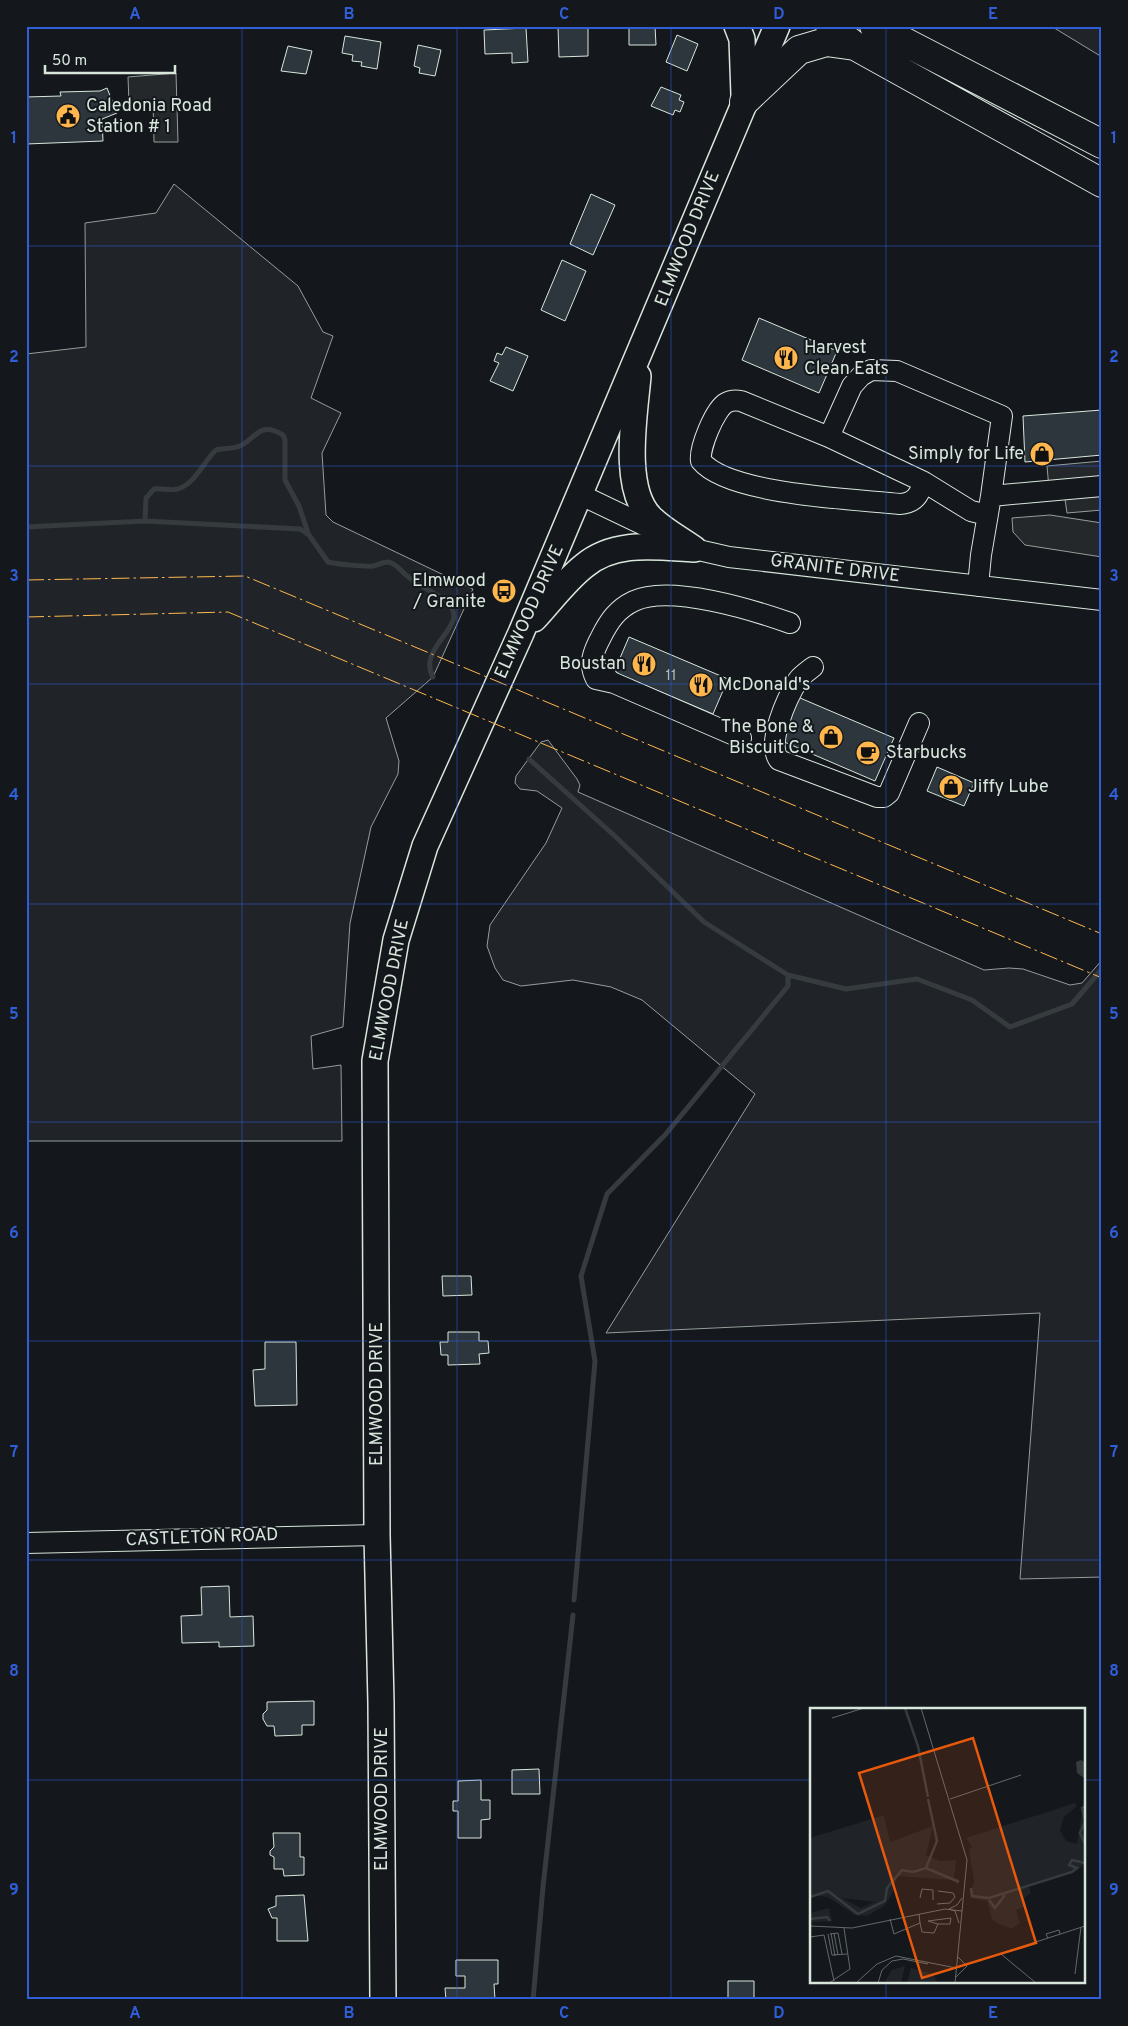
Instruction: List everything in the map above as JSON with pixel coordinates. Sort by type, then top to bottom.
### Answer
[{"type":"highway","points":[[830,26],[855,46],[1102,183]]},
{"type":"highway","points":[[874,26],[1102,144]]},
{"type":"highway","points":[[744,102],[799,50],[826,42],[855,46]]},
{"type":"main road","points":[[737,26],[742,39],[744,102]]},
{"type":"main road","name":"ELMWOOD DRIVE","points":[[383,2000],[381,1713],[377,1534],[375,1061],[396,940],[425,846],[581,494],[777,26]]},
{"type":"main road","points":[[640,355],[633,442],[636,487],[641,504],[650,517],[694,549]]},
{"type":"main road","points":[[521,633],[582,567],[602,554],[619,549],[646,546],[694,549]]},
{"type":"street","points":[[829,437],[852,386],[861,376],[871,370],[897,370],[1002,416],[978,586]]},
{"type":"street","points":[[924,482],[916,498],[909,503],[900,504],[768,489],[716,473],[701,461],[700,452],[717,412],[724,404],[733,400],[741,401],[829,437],[924,482],[971,511],[989,506],[1102,486]]},
{"type":"street","name":"GRANITE DRIVE","points":[[581,494],[694,549],[729,557],[1102,600]]},
{"type":"street","points":[[740,738],[614,683],[605,675],[604,632],[610,619],[621,608],[647,597],[663,596],[730,604],[790,623]]},
{"type":"street","points":[[813,667],[799,680],[776,730],[774,754],[780,760],[877,797],[884,797],[889,793],[919,723]]},
{"type":"street","name":"CASTLETON ROAD","points":[[26,1543],[377,1534]]},
{"type":"shaded area","points":[[1051,26],[1102,26],[1102,57]]},
{"type":"shaded area","points":[[176,73],[178,142],[154,142],[153,102],[129,103],[128,77]]},
{"type":"shaded area","points":[[174,184],[298,286],[323,332],[333,336],[311,398],[341,413],[322,453],[326,515],[333,522],[473,589],[433,677],[386,718],[399,761],[398,774],[371,827],[350,923],[343,1027],[311,1036],[313,1069],[341,1065],[342,1141],[26,1141],[26,354],[86,347],[85,223],[156,213]]},
{"type":"shaded area","points":[[1102,461],[1102,510],[1067,513],[1065,499],[1050,500],[1047,466]]},
{"type":"shaded area","points":[[1050,515],[1102,523],[1102,557],[1025,545],[1013,532],[1012,518]]},
{"type":"shaded area","points":[[548,740],[577,779],[580,785],[578,792],[984,970],[1023,969],[1070,985],[1082,983],[1102,960],[1102,1577],[1020,1579],[1040,1313],[606,1333],[755,1094],[642,1000],[611,987],[573,980],[521,986],[503,980],[495,968],[487,946],[490,925],[546,843],[562,808],[537,791],[520,789],[515,783],[516,776],[541,742]]},
{"type":"building","points":[[588,26],[588,56],[559,57],[558,27]]},
{"type":"building","points":[[629,26],[655,26],[656,45],[629,45]]},
{"type":"building","points":[[526,28],[528,62],[512,63],[512,53],[485,54],[484,30]]},
{"type":"building","points":[[677,35],[698,44],[687,71],[666,62]]},
{"type":"building","points":[[345,36],[381,42],[377,69],[361,66],[362,62],[352,61],[353,55],[342,53]]},
{"type":"building","points":[[418,45],[441,50],[435,76],[419,73],[420,68],[414,66]]},
{"type":"building","points":[[288,46],[312,51],[306,74],[281,71]]},
{"type":"building","points":[[661,87],[681,95],[679,100],[684,102],[680,112],[675,110],[673,115],[651,106]]},
{"type":"building","name":"Caledonia Road Station # 1","points":[[107,88],[117,113],[102,119],[103,141],[26,144],[26,97],[61,96],[60,92],[100,91]]},
{"type":"building","points":[[591,194],[615,205],[593,255],[570,244]]},
{"type":"building","points":[[562,260],[586,271],[565,321],[541,310]]},
{"type":"building","points":[[759,318],[837,351],[819,393],[742,360]]},
{"type":"building","points":[[506,347],[528,356],[513,391],[490,381],[499,363],[494,361],[497,353],[502,355]]},
{"type":"building","points":[[1102,410],[1102,455],[1025,462],[1023,416]]},
{"type":"building","points":[[629,637],[728,679],[713,714],[614,672]]},
{"type":"building","points":[[793,695],[894,738],[875,781],[775,738]]},
{"type":"building","name":"Jiffy Lube","points":[[937,767],[974,783],[964,806],[927,791]]},
{"type":"building","points":[[442,1276],[471,1276],[472,1295],[443,1296]]},
{"type":"building","points":[[448,1332],[479,1332],[479,1341],[488,1341],[489,1353],[479,1354],[480,1364],[448,1365],[448,1355],[441,1355],[440,1342],[448,1342]]},
{"type":"building","points":[[265,1342],[296,1342],[297,1405],[255,1406],[253,1370],[265,1369]]},
{"type":"building","points":[[229,1586],[230,1617],[253,1616],[254,1646],[219,1647],[219,1642],[182,1643],[181,1616],[202,1615],[201,1587]]},
{"type":"building","points":[[314,1701],[314,1725],[302,1725],[302,1735],[275,1736],[274,1726],[267,1726],[263,1719],[263,1714],[267,1710],[267,1702]]},
{"type":"building","points":[[539,1769],[540,1794],[512,1794],[512,1770]]},
{"type":"building","points":[[481,1780],[481,1800],[490,1800],[490,1819],[481,1820],[481,1838],[458,1838],[458,1811],[453,1811],[453,1801],[458,1801],[458,1781]]},
{"type":"building","points":[[273,1833],[300,1833],[300,1857],[304,1857],[304,1875],[284,1876],[283,1869],[274,1869],[274,1857],[270,1855],[270,1851],[274,1847]]},
{"type":"building","points":[[304,1895],[308,1941],[277,1941],[277,1918],[272,1918],[268,1909],[276,1906],[276,1896]]},
{"type":"building","points":[[456,1960],[498,1960],[498,1984],[494,1984],[495,2000],[446,2000],[445,1988],[465,1988],[465,1976],[456,1976]]},
{"type":"building","points":[[728,1981],[754,1981],[754,2000],[728,2000]]},
{"type":"waterway","points":[[145,521],[146,498],[154,489],[175,490],[184,486],[195,477],[216,450],[240,446],[258,432],[268,429],[283,435],[285,440],[285,480],[299,506],[308,533]]},
{"type":"waterway","points":[[26,527],[145,521],[300,529],[309,535],[328,562],[370,566],[386,562],[391,563],[396,565],[415,582],[444,600],[452,609],[454,618],[432,655],[430,665],[433,677]]},
{"type":"waterway","points":[[529,759],[617,838],[704,922],[788,975],[846,989],[917,979],[972,1000],[1010,1027],[1072,1004],[1102,969]]},
{"type":"waterway","points":[[574,1600],[595,1361],[581,1276],[607,1194],[665,1135],[788,986],[788,975]]},
{"type":"waterway","points":[[533,2000],[543,1887],[573,1615]]},
{"type":"power","points":[[26,580],[245,576],[1102,934]]},
{"type":"power","points":[[26,617],[228,612],[1102,978]]},
{"type":"place","name":"Caledonia Road Station # 1","points":[[68,116]]},
{"type":"place","name":"Harvest Clean Eats","points":[[786,358]]},
{"type":"place","name":"Simply for Life","points":[[1042,454]]},
{"type":"place","name":"Elmwood / Granite","points":[[504,591]]},
{"type":"place","name":"Boustan","points":[[644,664]]},
{"type":"place","name":"McDonald's","points":[[701,685]]},
{"type":"place","name":"The Bone & Biscuit Co.","points":[[831,737]]},
{"type":"place","name":"Starbucks","points":[[868,753]]},
{"type":"place","name":"Jiffy Lube","points":[[951,787]]}]
